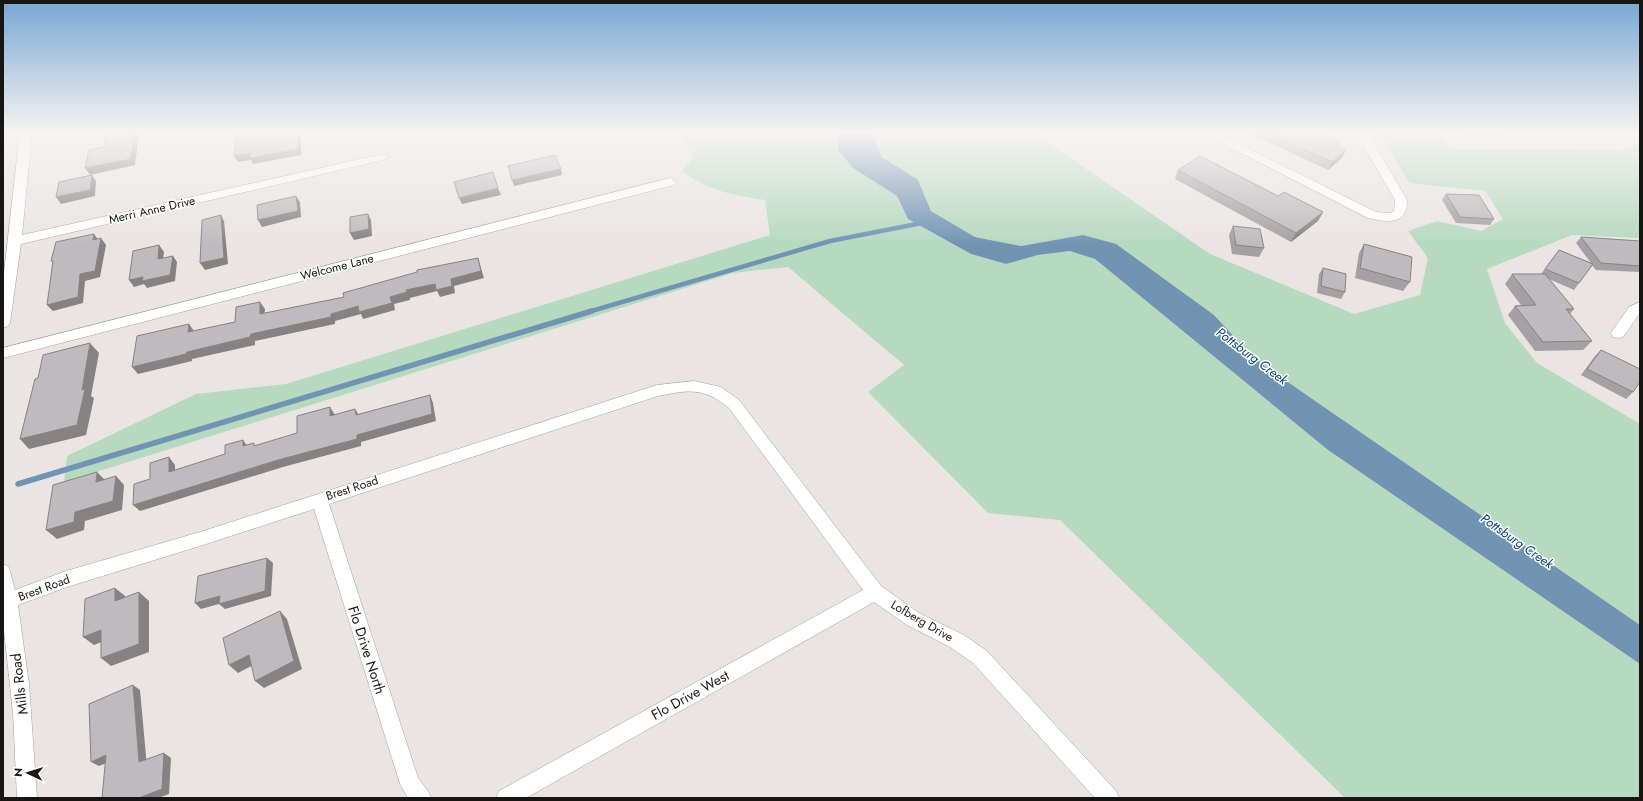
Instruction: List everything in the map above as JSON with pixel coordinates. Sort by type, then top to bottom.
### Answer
[{"type":"street","points":[[3,323],[22,170]]},
{"type":"street","name":"Merri Anne Drive","points":[[14,241],[324,170]]},
{"type":"street","points":[[1283,170],[1372,215],[1392,217],[1399,214],[1402,208],[1398,192],[1385,170]]},
{"type":"street","name":"Welcome Lane","points":[[3,353],[670,182]]},
{"type":"street","points":[[1618,333],[1634,310],[1640,307]]},
{"type":"street","name":"Brest Road","points":[[9,600],[66,579],[200,539],[319,499],[657,391],[678,387],[697,387]]},
{"type":"street","name":"Lofberg Drive","points":[[697,387],[717,391],[734,404],[852,565],[875,592],[913,619],[957,641],[980,657],[1109,798]]},
{"type":"street","name":"Flo Drive North","points":[[319,499],[410,784],[421,798]]},
{"type":"street","name":"Mills Road","points":[[3,572],[9,600],[23,718],[27,798]]},
{"type":"street","name":"Flo Drive West","points":[[506,798],[875,592]]},
{"type":"green space","points":[[857,170],[897,196],[908,219],[971,254],[1006,264],[1038,255],[1070,251],[1095,259],[1328,450],[1640,664],[1640,798],[1345,798],[1060,520],[988,513],[868,392],[904,365],[788,267],[733,273],[64,482],[67,456],[196,394],[286,384],[770,235],[765,200],[732,194],[712,188],[682,171]]},
{"type":"green space","points":[[903,170],[1088,170],[1210,254],[1354,314],[1420,295],[1428,258],[1408,231],[1437,221],[1481,231],[1503,219],[1485,191],[1409,183],[1402,170],[1640,170],[1640,238],[1572,235],[1487,269],[1505,323],[1537,363],[1640,424],[1640,625],[1256,360],[1214,315],[1083,235],[1021,246],[975,237],[931,211],[918,180]]},
{"type":"water","name":"Pottsburg Creek","points":[[857,170],[903,170],[918,180],[931,211],[975,237],[1021,246],[1083,235],[1116,244],[1214,315],[1256,360],[1640,625],[1640,664],[1328,450],[1095,259],[1070,251],[1038,255],[1006,264],[971,254],[908,219],[897,196]]},
{"type":"building","points":[[509,170],[555,170],[512,180]]},
{"type":"building","points":[[1179,170],[1228,170],[1278,196],[1284,192],[1323,212],[1296,233]]},
{"type":"building","points":[[493,172],[498,188],[459,198],[454,182]]},
{"type":"building","points":[[92,175],[90,190],[56,197],[59,182]]},
{"type":"building","points":[[1446,194],[1479,195],[1494,219],[1460,217]]},
{"type":"building","points":[[296,196],[298,211],[258,220],[257,205]]},
{"type":"building","points":[[368,214],[369,229],[350,233],[350,217]]},
{"type":"building","points":[[221,215],[224,258],[200,263],[202,220]]},
{"type":"building","points":[[1233,226],[1260,229],[1264,248],[1236,245]]},
{"type":"building","points":[[94,234],[93,240],[101,238],[95,271],[80,274],[78,297],[47,305],[53,261],[51,261],[56,242]]},
{"type":"building","points":[[1581,237],[1640,241],[1640,266],[1601,263]]},
{"type":"building","points":[[1364,244],[1412,257],[1410,282],[1360,268]]},
{"type":"building","points":[[159,245],[158,259],[173,256],[170,275],[142,281],[143,277],[129,280],[133,251]]},
{"type":"building","points":[[1559,250],[1593,264],[1579,283],[1545,269]]},
{"type":"building","points":[[478,258],[481,271],[451,279],[452,286],[436,290],[435,284],[406,290],[407,292],[390,297],[392,303],[359,312],[358,306],[331,314],[331,317],[251,334],[250,337],[132,367],[137,336],[189,324],[188,332],[235,322],[236,307],[260,302],[260,314],[344,297],[343,293],[417,272],[417,270]]},
{"type":"building","points":[[1323,268],[1346,274],[1345,292],[1321,286]]},
{"type":"building","points":[[1512,274],[1545,274],[1574,309],[1566,309],[1592,341],[1543,342],[1515,306],[1536,305]]},
{"type":"building","points":[[90,343],[82,390],[85,389],[77,425],[20,439],[35,379],[38,378],[43,355]]},
{"type":"building","points":[[1601,350],[1640,369],[1640,382],[1633,392],[1587,369]]},
{"type":"building","points":[[430,395],[432,414],[357,435],[357,439],[278,460],[133,505],[134,484],[150,479],[150,463],[169,457],[169,472],[225,454],[225,445],[243,440],[243,446],[254,443],[254,446],[297,433],[297,416],[330,407],[330,416],[355,409],[356,415]]},
{"type":"building","points":[[97,472],[96,482],[116,476],[113,501],[75,512],[74,522],[46,530],[53,485]]},
{"type":"building","points":[[267,558],[265,591],[219,604],[220,596],[195,603],[198,576]]},
{"type":"building","points":[[115,588],[115,601],[139,592],[139,644],[101,658],[101,630],[83,637],[85,599]]},
{"type":"building","points":[[280,611],[294,661],[255,681],[249,655],[229,665],[223,638]]},
{"type":"building","points":[[133,685],[139,762],[164,753],[162,789],[139,798],[102,798],[106,755],[91,762],[89,704]]},
{"type":"waterway","points":[[588,312],[830,241],[922,223]]},
{"type":"waterway","points":[[18,484],[592,311]]}]
